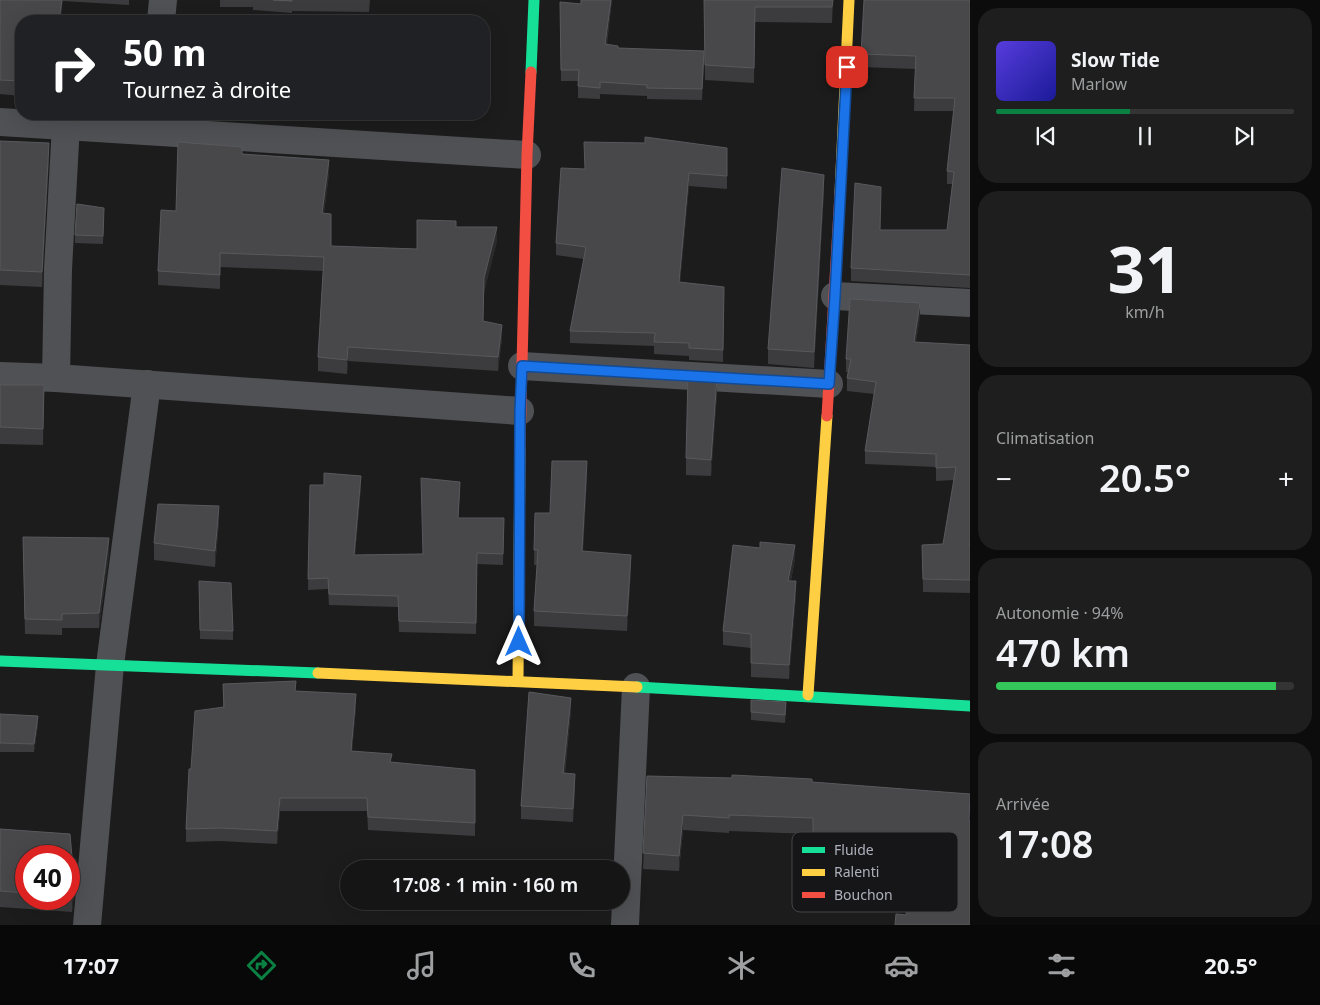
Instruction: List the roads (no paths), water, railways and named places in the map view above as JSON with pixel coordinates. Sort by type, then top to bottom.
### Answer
[{"type":"street","points":[[162,15],[163,0]]},
{"type":"street","points":[[518,681],[520,411],[527,155],[534,0]]},
{"type":"street","points":[[808,695],[835,296],[849,0]]},
{"type":"street","points":[[0,122],[66,125],[154,123],[527,155]]},
{"type":"street","points":[[56,378],[58,269],[66,125]]},
{"type":"street","points":[[835,296],[970,303]]},
{"type":"street","points":[[522,366],[829,384]]},
{"type":"street","points":[[0,376],[147,384],[520,411]]},
{"type":"street","points":[[87,925],[110,665],[147,384]]},
{"type":"street","points":[[0,661],[518,681],[808,695],[970,706]]},
{"type":"street","points":[[625,925],[636,687]]}]
